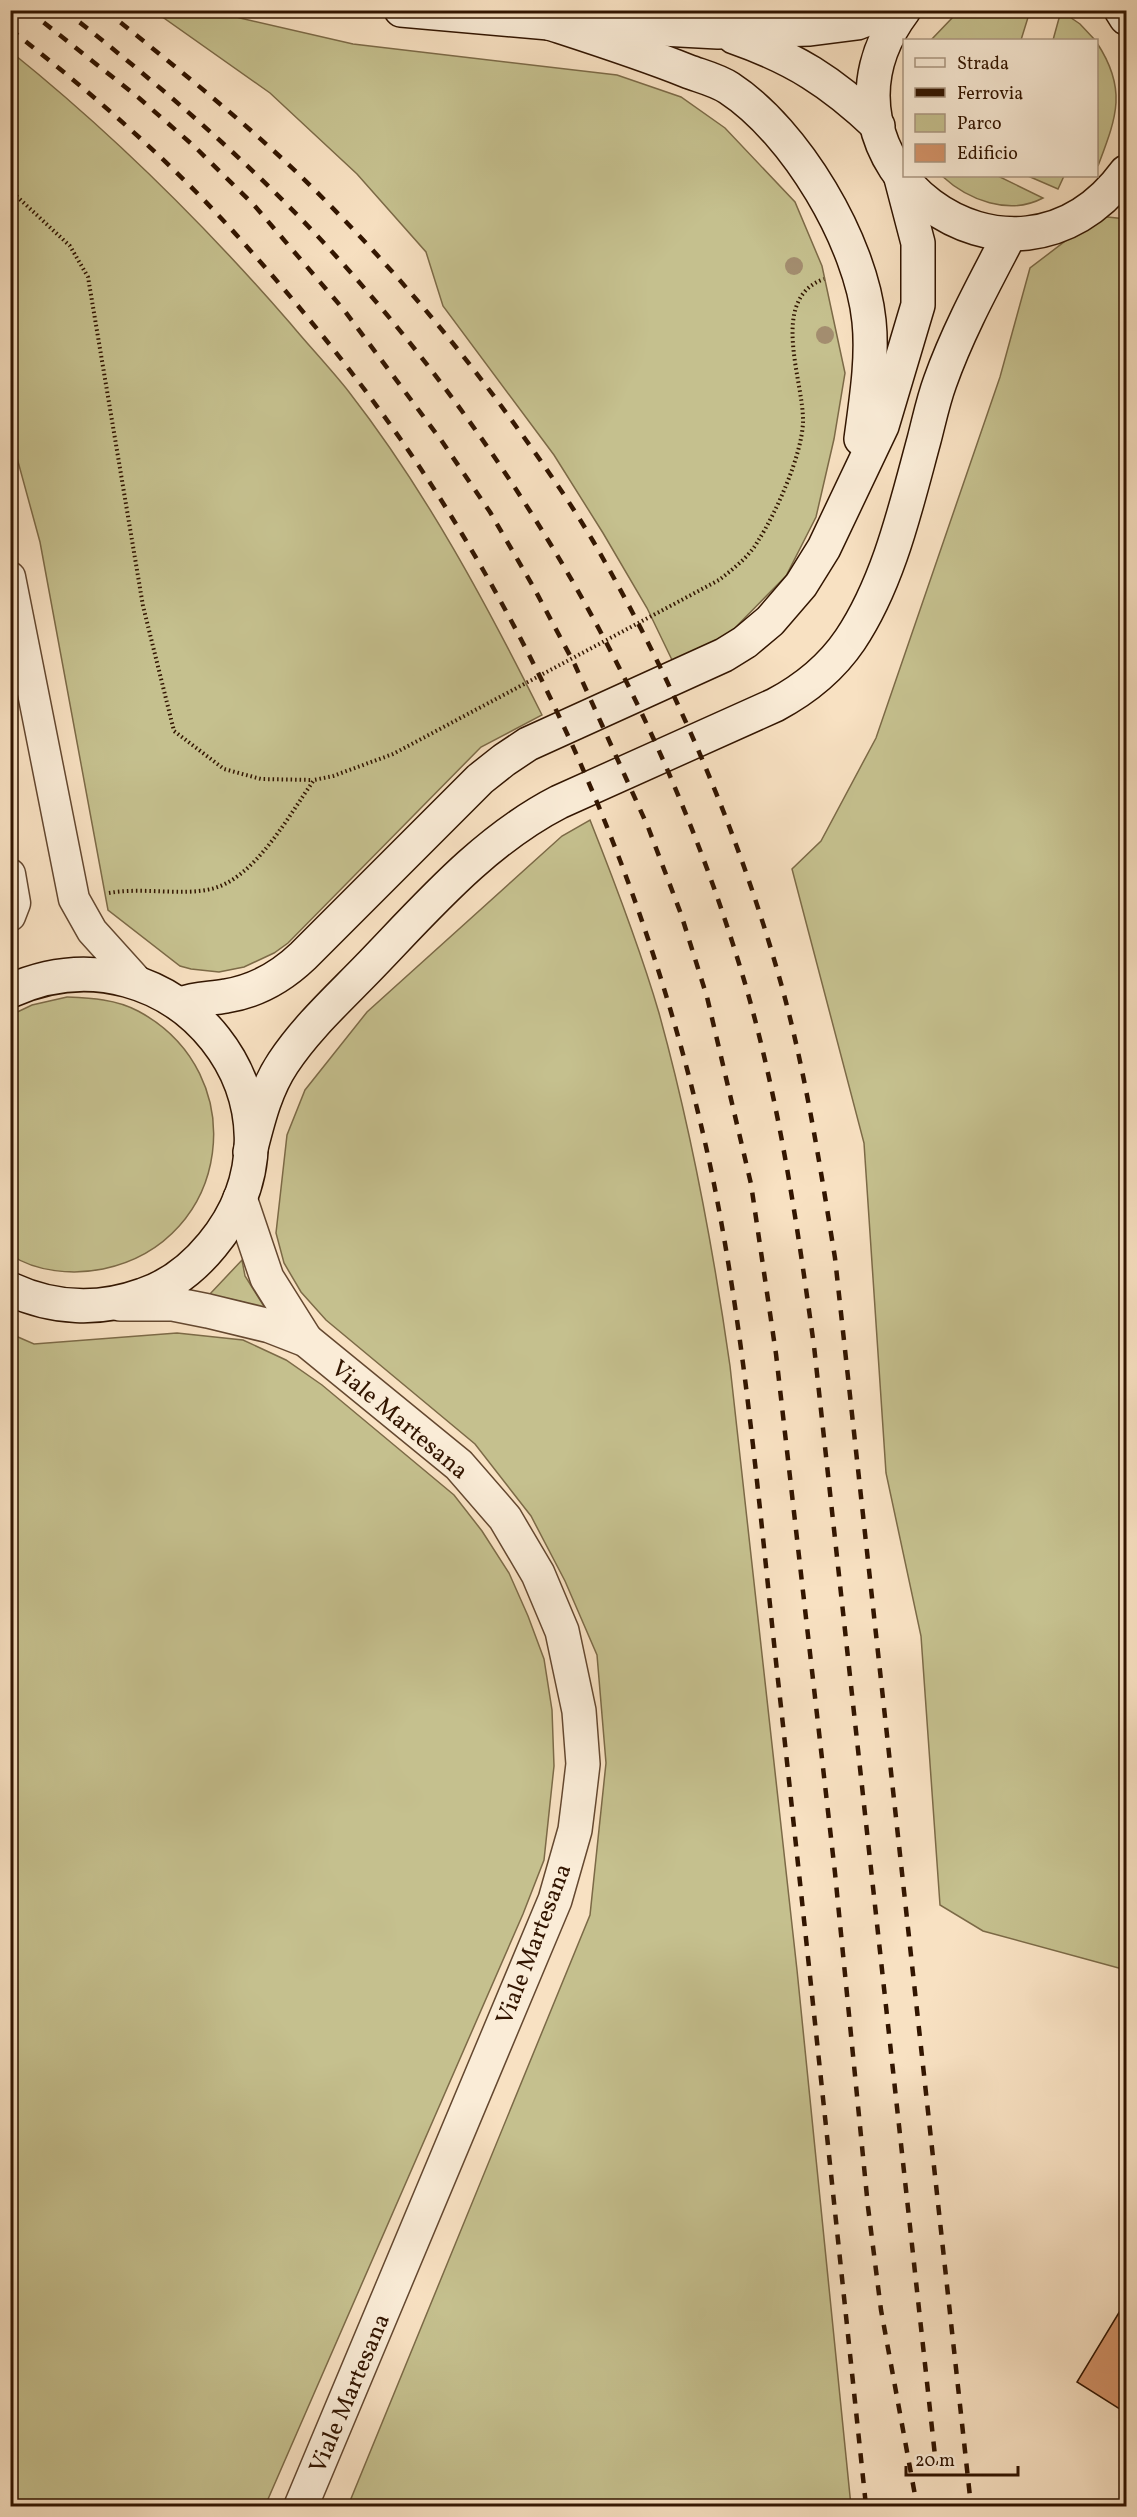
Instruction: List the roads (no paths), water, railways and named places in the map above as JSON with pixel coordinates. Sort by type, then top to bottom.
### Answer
[{"type":"main road","points":[[401,10],[718,32],[810,29],[857,23],[891,10]]},
{"type":"main road","points":[[904,10],[891,31],[879,62],[875,94],[878,126],[887,153],[901,178],[925,203],[955,222],[982,230],[1010,234],[1055,227],[1083,214],[1105,198],[1126,172]]},
{"type":"main road","points":[[549,22],[663,61],[728,87],[774,124],[801,159],[832,212],[857,266],[869,321],[868,388],[860,444],[839,519]]},
{"type":"main road","points":[[718,32],[801,64],[850,99],[878,126]]},
{"type":"main road","points":[[180,1004],[194,999],[244,992],[262,986],[292,967],[469,790],[510,756],[528,744],[713,660],[745,642],[770,621],[801,585],[839,519],[882,426],[918,304],[918,243],[901,178]]},
{"type":"main road","points":[[1095,206],[1126,195]]},
{"type":"main road","points":[[10,1289],[55,1304],[78,1306],[112,1304],[153,1292],[190,1268],[219,1237],[240,1198],[266,1096],[282,1065],[302,1038],[422,913],[495,843],[524,822],[559,802],[775,705],[806,686],[841,652],[867,610],[886,565],[915,472],[939,383],[969,314],[1010,234]]},
{"type":"main road","points":[[10,991],[33,982],[70,974],[105,975],[138,982],[180,1004],[208,1029],[233,1065],[246,1100],[250,1152]]},
{"type":"main road","name":"Viale Martesana","points":[[240,1198],[264,1271],[306,1340]]},
{"type":"main road","name":"Viale Martesana","points":[[112,1304],[173,1304],[270,1326],[306,1340],[459,1465],[505,1518],[538,1574],[562,1631],[576,1693],[583,1764],[575,1830],[555,1900],[301,2506]]},
{"type":"street","points":[[10,577],[75,899],[92,931],[138,982]]},
{"type":"street","points":[[10,874],[15,903],[10,916]]},
{"type":"railway","points":[[28,10],[139,98],[195,147],[254,205],[344,310],[441,440],[490,512],[575,665],[648,827],[681,914],[707,997],[751,1184],[776,1354],[835,1873],[868,2207],[881,2310],[917,2506]]},
{"type":"railway","points":[[64,10],[199,122],[294,212],[394,323],[460,408],[520,496],[576,588],[626,682],[671,779],[711,879],[744,980],[767,1070],[786,1162],[808,1300],[936,2465]]},
{"type":"railway","points":[[105,10],[244,124],[288,164],[380,258],[438,325],[492,394],[566,498],[621,591],[697,748],[740,856],[776,966],[795,1038],[835,1258],[971,2506]]},
{"type":"railway","points":[[10,29],[125,125],[180,176],[232,230],[325,339],[411,454],[462,534],[505,609],[545,687],[614,846],[644,928],[671,1011],[694,1095],[713,1179],[736,1310],[760,1508],[866,2506]]}]
